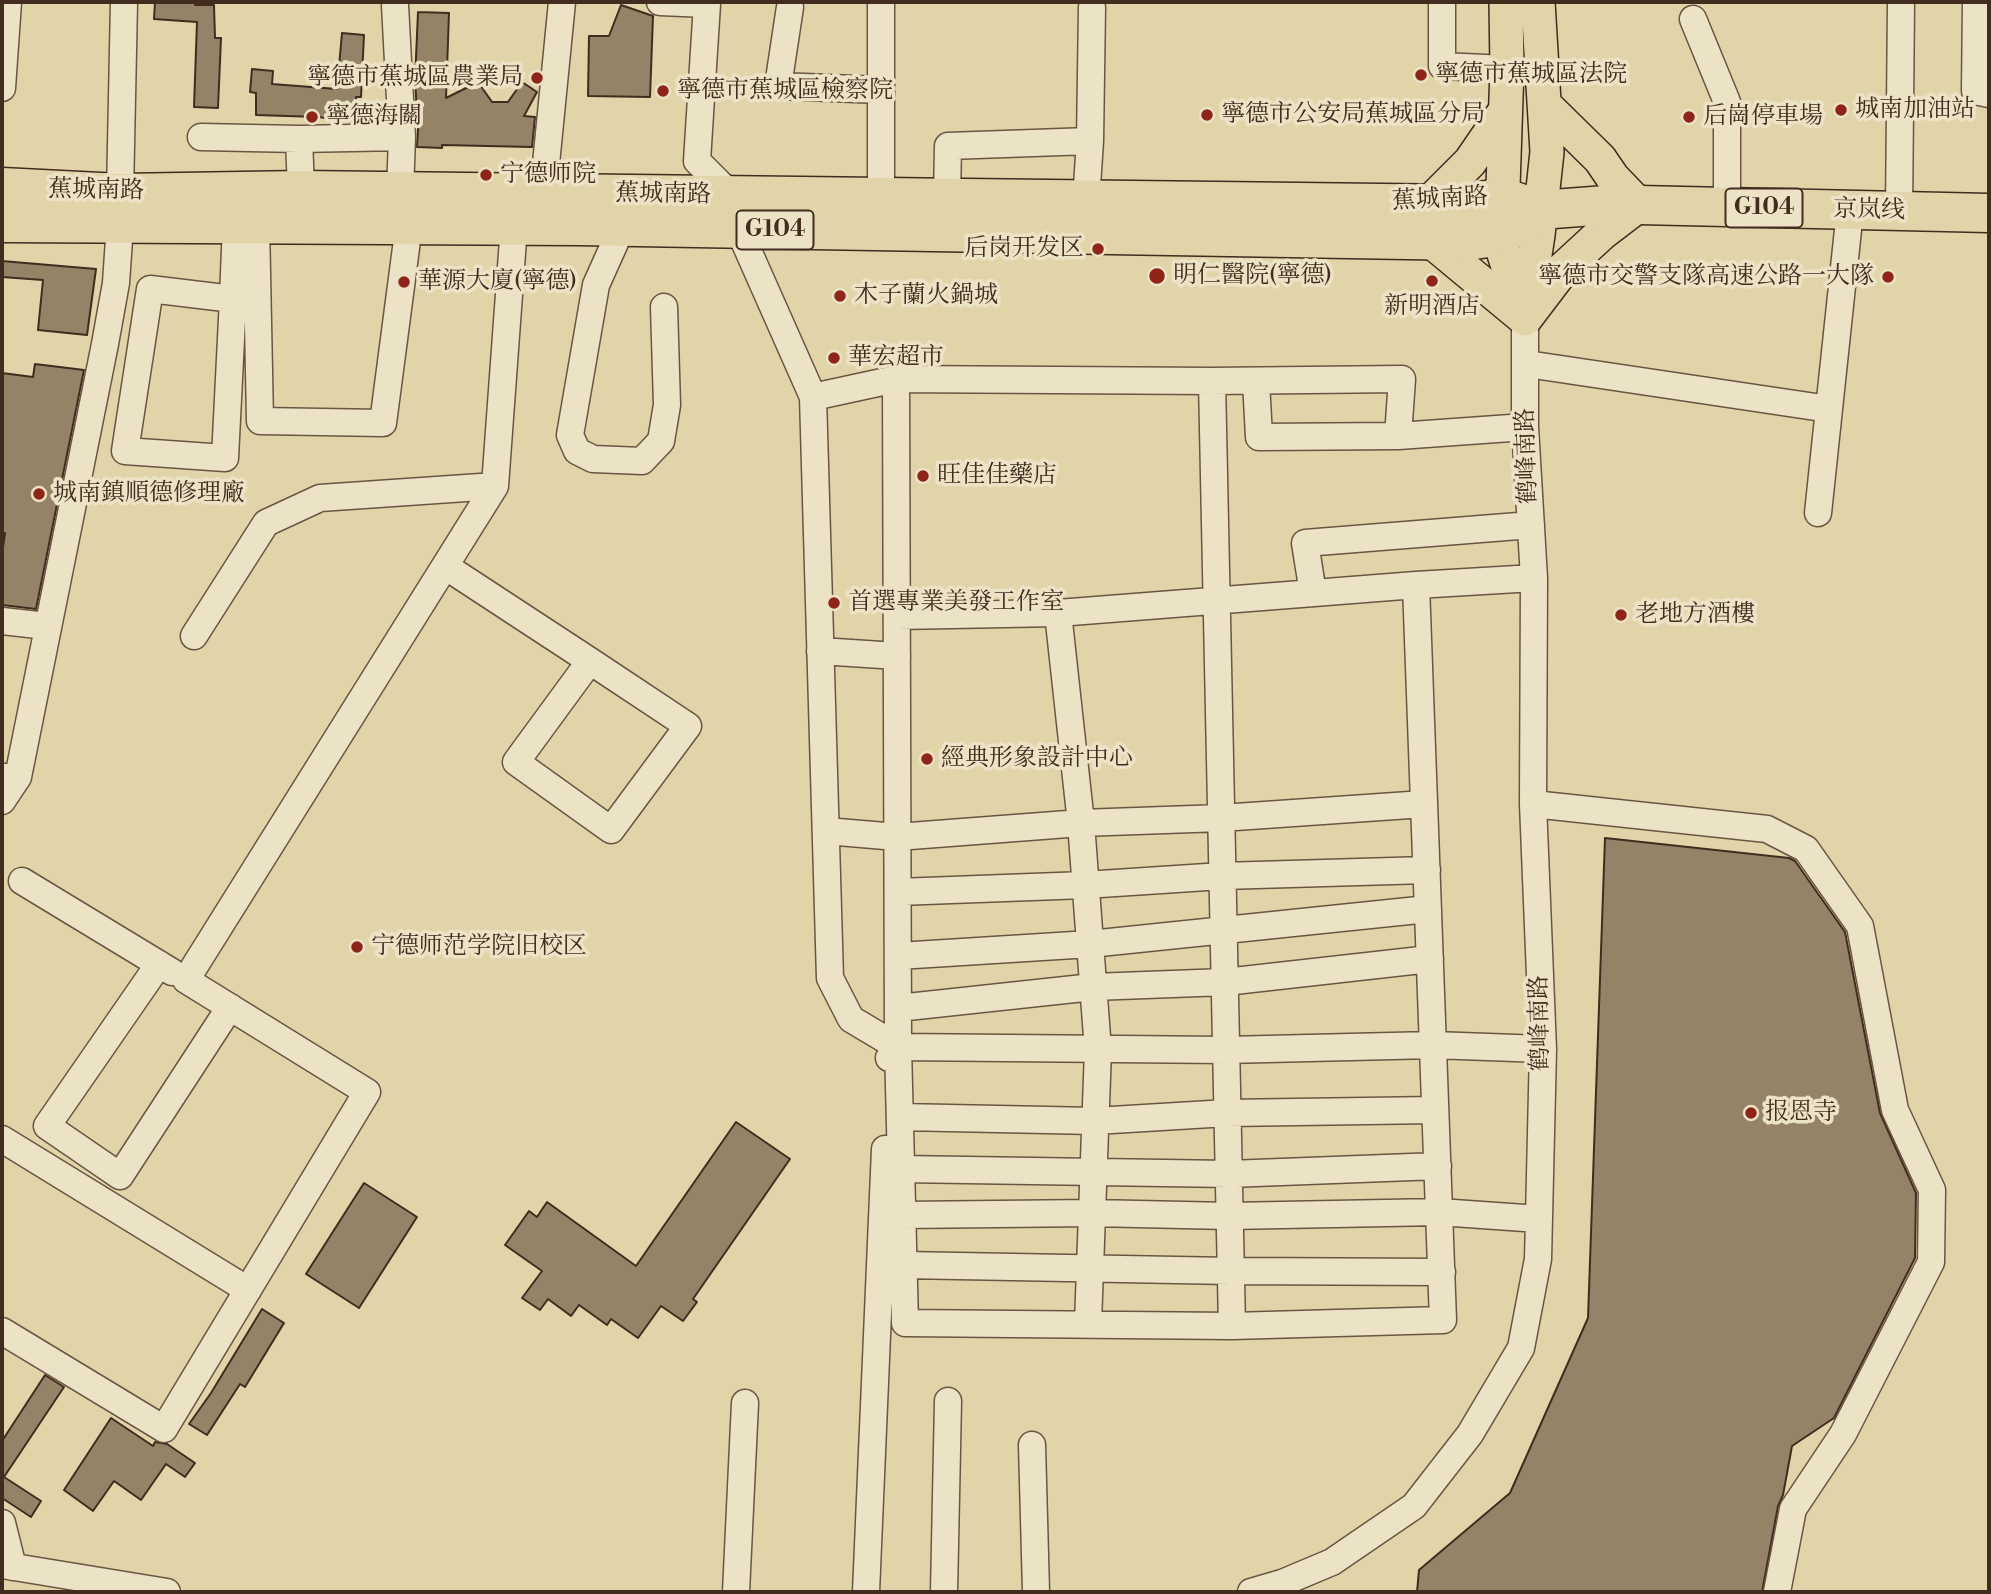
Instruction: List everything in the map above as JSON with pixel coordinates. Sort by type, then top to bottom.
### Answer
[{"type":"highway","name":"蕉城南路","points":[[2,187],[120,209],[246,224],[543,194],[736,213],[1430,222],[1467,241],[1502,236],[1540,210]]},
{"type":"highway","name":"蕉城南路","points":[[2,223],[301,190],[514,226],[622,227],[881,197],[947,198],[1085,218]]},
{"type":"highway","name":"蕉城南路","points":[[1430,222],[1465,204],[1503,197],[1540,210]]},
{"type":"highway","name":"京岚线","points":[[1540,210],[1639,205],[1989,213]]},
{"type":"main road","points":[[1506,2],[1507,69],[1501,245],[1525,319]]},
{"type":"main road","points":[[1525,319],[1547,152],[1538,2]]},
{"type":"main road","points":[[1525,319],[1563,269],[1601,234],[1639,205],[1613,178],[1600,159],[1544,104]]},
{"type":"main road","points":[[1506,109],[1430,222],[1525,319]]},
{"type":"street","points":[[2,88],[8,2]]},
{"type":"street","points":[[2,801],[47,626],[116,283],[124,2]]},
{"type":"street","points":[[543,194],[562,2]]},
{"type":"street","points":[[660,2],[707,4],[697,161],[736,213],[813,397],[830,978],[851,1019],[898,1047],[1226,1050],[1433,1045],[1543,1049]]},
{"type":"street","points":[[881,2],[881,197]]},
{"type":"street","points":[[1442,2],[1442,66],[1507,69]]},
{"type":"street","points":[[1899,212],[1900,2]]},
{"type":"street","points":[[1976,2],[1975,91],[1989,94]]},
{"type":"street","points":[[246,224],[260,421],[383,423],[404,208],[395,5]]},
{"type":"street","points":[[790,7],[778,86],[881,90]]},
{"type":"street","points":[[1085,218],[1090,141],[1092,7]]},
{"type":"street","points":[[1693,19],[1727,102],[1727,207]]},
{"type":"street","points":[[201,136],[402,138]]},
{"type":"street","points":[[299,139],[301,190]]},
{"type":"street","points":[[947,198],[948,146],[1090,141]]},
{"type":"street","points":[[1818,513],[1850,211]]},
{"type":"street","points":[[150,289],[124,450],[225,458],[233,299],[246,224]]},
{"type":"street","points":[[186,980],[495,486],[514,226]]},
{"type":"street","points":[[622,227],[596,285],[570,435],[577,451],[593,458],[642,461],[661,441],[667,405],[664,307]]},
{"type":"street","points":[[116,283],[233,299]]},
{"type":"street","name":"鹤峰南路","points":[[1251,1592],[1283,1588],[1332,1562],[1414,1506],[1470,1434],[1521,1348],[1538,1259],[1543,1049],[1533,804],[1534,578],[1525,427],[1525,319]]},
{"type":"street","points":[[1527,364],[1829,409]]},
{"type":"street","points":[[813,397],[896,379],[1402,379],[1398,436]]},
{"type":"street","points":[[896,379],[898,1047],[905,1323],[1232,1326],[1443,1320],[1416,585]]},
{"type":"street","points":[[1213,381],[1232,1326]]},
{"type":"street","points":[[1256,381],[1259,437],[1398,436],[1525,427]]},
{"type":"street","points":[[194,636],[266,523],[320,498],[495,486]]},
{"type":"street","points":[[1313,593],[1305,542],[1531,525]]},
{"type":"street","points":[[445,566],[688,726],[611,830],[516,762],[590,662]]},
{"type":"street","points":[[897,616],[1058,612],[1534,578]]},
{"type":"street","points":[[1058,612],[1081,823],[1098,1050],[1088,1323]]},
{"type":"street","points":[[2,621],[47,626]]},
{"type":"street","points":[[821,651],[897,656]]},
{"type":"street","points":[[826,831],[897,837],[1081,823],[1221,818],[1424,804]]},
{"type":"street","points":[[1533,804],[1767,829],[1806,849],[1860,926],[1895,1110],[1933,1190],[1931,1262],[1843,1434],[1793,1509],[1777,1592]]},
{"type":"street","points":[[898,892],[1085,885],[1222,876],[1427,870]]},
{"type":"street","points":[[2,1331],[164,1429],[367,1092],[22,881]]},
{"type":"street","points":[[898,956],[1090,944],[1428,909]]},
{"type":"street","points":[[898,1008],[1093,987],[1225,982],[1430,959]]},
{"type":"street","points":[[159,964],[47,1126],[121,1176],[230,1007]]},
{"type":"street","points":[[866,1592],[889,1058],[898,1047]]},
{"type":"street","points":[[900,1117],[1095,1121],[1227,1113],[1435,1110]]},
{"type":"street","points":[[2,1139],[248,1290]]},
{"type":"street","points":[[901,1169],[1229,1174],[1438,1166]]},
{"type":"street","points":[[902,1215],[1092,1213],[1230,1216],[1439,1212],[1539,1219]]},
{"type":"street","points":[[904,1265],[1441,1272]]},
{"type":"street","points":[[944,1592],[948,1401]]},
{"type":"street","points":[[736,1592],[744,1403]]},
{"type":"street","points":[[1032,1445],[1036,1592]]},
{"type":"street","points":[[2,1523],[7,1566],[90,1586],[167,1592]]},
{"type":"building","points":[[155,2],[214,5],[215,38],[221,38],[218,108],[194,107],[197,22],[154,19]]},
{"type":"building","points":[[621,5],[653,16],[650,97],[588,96],[589,36],[609,36]]},
{"type":"building","points":[[418,12],[449,13],[446,98],[478,82],[492,102],[508,102],[522,82],[537,92],[524,116],[535,117],[532,147],[417,147],[419,113],[415,80]]},
{"type":"building","points":[[342,33],[364,35],[361,97],[356,97],[355,122],[318,117],[256,115],[256,93],[250,92],[252,69],[273,71],[272,84],[337,89]]},
{"type":"building","points":[[2,261],[96,269],[87,335],[38,330],[43,280],[2,277]]},
{"type":"building","points":[[35,364],[84,370],[36,609],[2,605],[5,533],[2,533],[2,373],[33,377]]},
{"type":"building","name":"报恩寺","points":[[1605,838],[1789,858],[1795,861],[1845,932],[1880,1113],[1916,1193],[1915,1258],[1834,1418],[1792,1446],[1762,1592],[1417,1592],[1419,1570],[1510,1493],[1588,1318]]},
{"type":"building","points":[[736,1122],[790,1159],[693,1299],[697,1302],[683,1321],[661,1306],[638,1338],[611,1319],[607,1325],[579,1305],[571,1316],[548,1299],[540,1310],[522,1298],[542,1271],[505,1245],[529,1211],[537,1217],[547,1202],[636,1266]]},
{"type":"building","points":[[364,1183],[417,1217],[359,1308],[306,1274]]},
{"type":"building","points":[[262,1309],[284,1323],[245,1387],[240,1384],[207,1435],[189,1424]]},
{"type":"building","points":[[45,1375],[64,1387],[4,1477],[41,1501],[31,1517],[2,1498],[2,1441]]},
{"type":"building","points":[[111,1418],[153,1446],[155,1442],[167,1444],[195,1463],[185,1477],[166,1464],[141,1500],[114,1481],[93,1511],[64,1490]]},
{"type":"place","name":"寧德市蕉城區法院","points":[[1421,75]]},
{"type":"place","name":"寧德市蕉城區農業局","points":[[537,78]]},
{"type":"place","name":"寧德市蕉城區檢察院","points":[[663,91]]},
{"type":"place","name":"城南加油站","points":[[1841,110]]},
{"type":"place","name":"寧德市公安局蕉城區分局","points":[[1207,115]]},
{"type":"place","name":"寧德海關","points":[[312,117]]},
{"type":"place","name":"后崗停車場","points":[[1689,117]]},
{"type":"place","name":"宁德师院","points":[[486,175]]},
{"type":"place","name":"后岗开发区","points":[[1098,249]]},
{"type":"place","name":"明仁醫院(寧德)","points":[[1157,276]]},
{"type":"place","name":"寧德市交警支隊高速公路一大隊","points":[[1888,277]]},
{"type":"place","name":"新明酒店","points":[[1432,281]]},
{"type":"place","name":"華源大廈(寧德)","points":[[404,282]]},
{"type":"place","name":"木子蘭火鍋城","points":[[840,296]]},
{"type":"place","name":"華宏超市","points":[[834,358]]},
{"type":"place","name":"旺佳佳藥店","points":[[923,476]]},
{"type":"place","name":"城南鎮順德修理廠","points":[[39,494]]},
{"type":"place","name":"首選專業美發工作室","points":[[834,603]]},
{"type":"place","name":"老地方酒樓","points":[[1621,615]]},
{"type":"place","name":"經典形象設計中心","points":[[927,759]]},
{"type":"place","name":"宁德师范学院旧校区","points":[[357,947]]},
{"type":"place","name":"报恩寺","points":[[1751,1113]]}]
